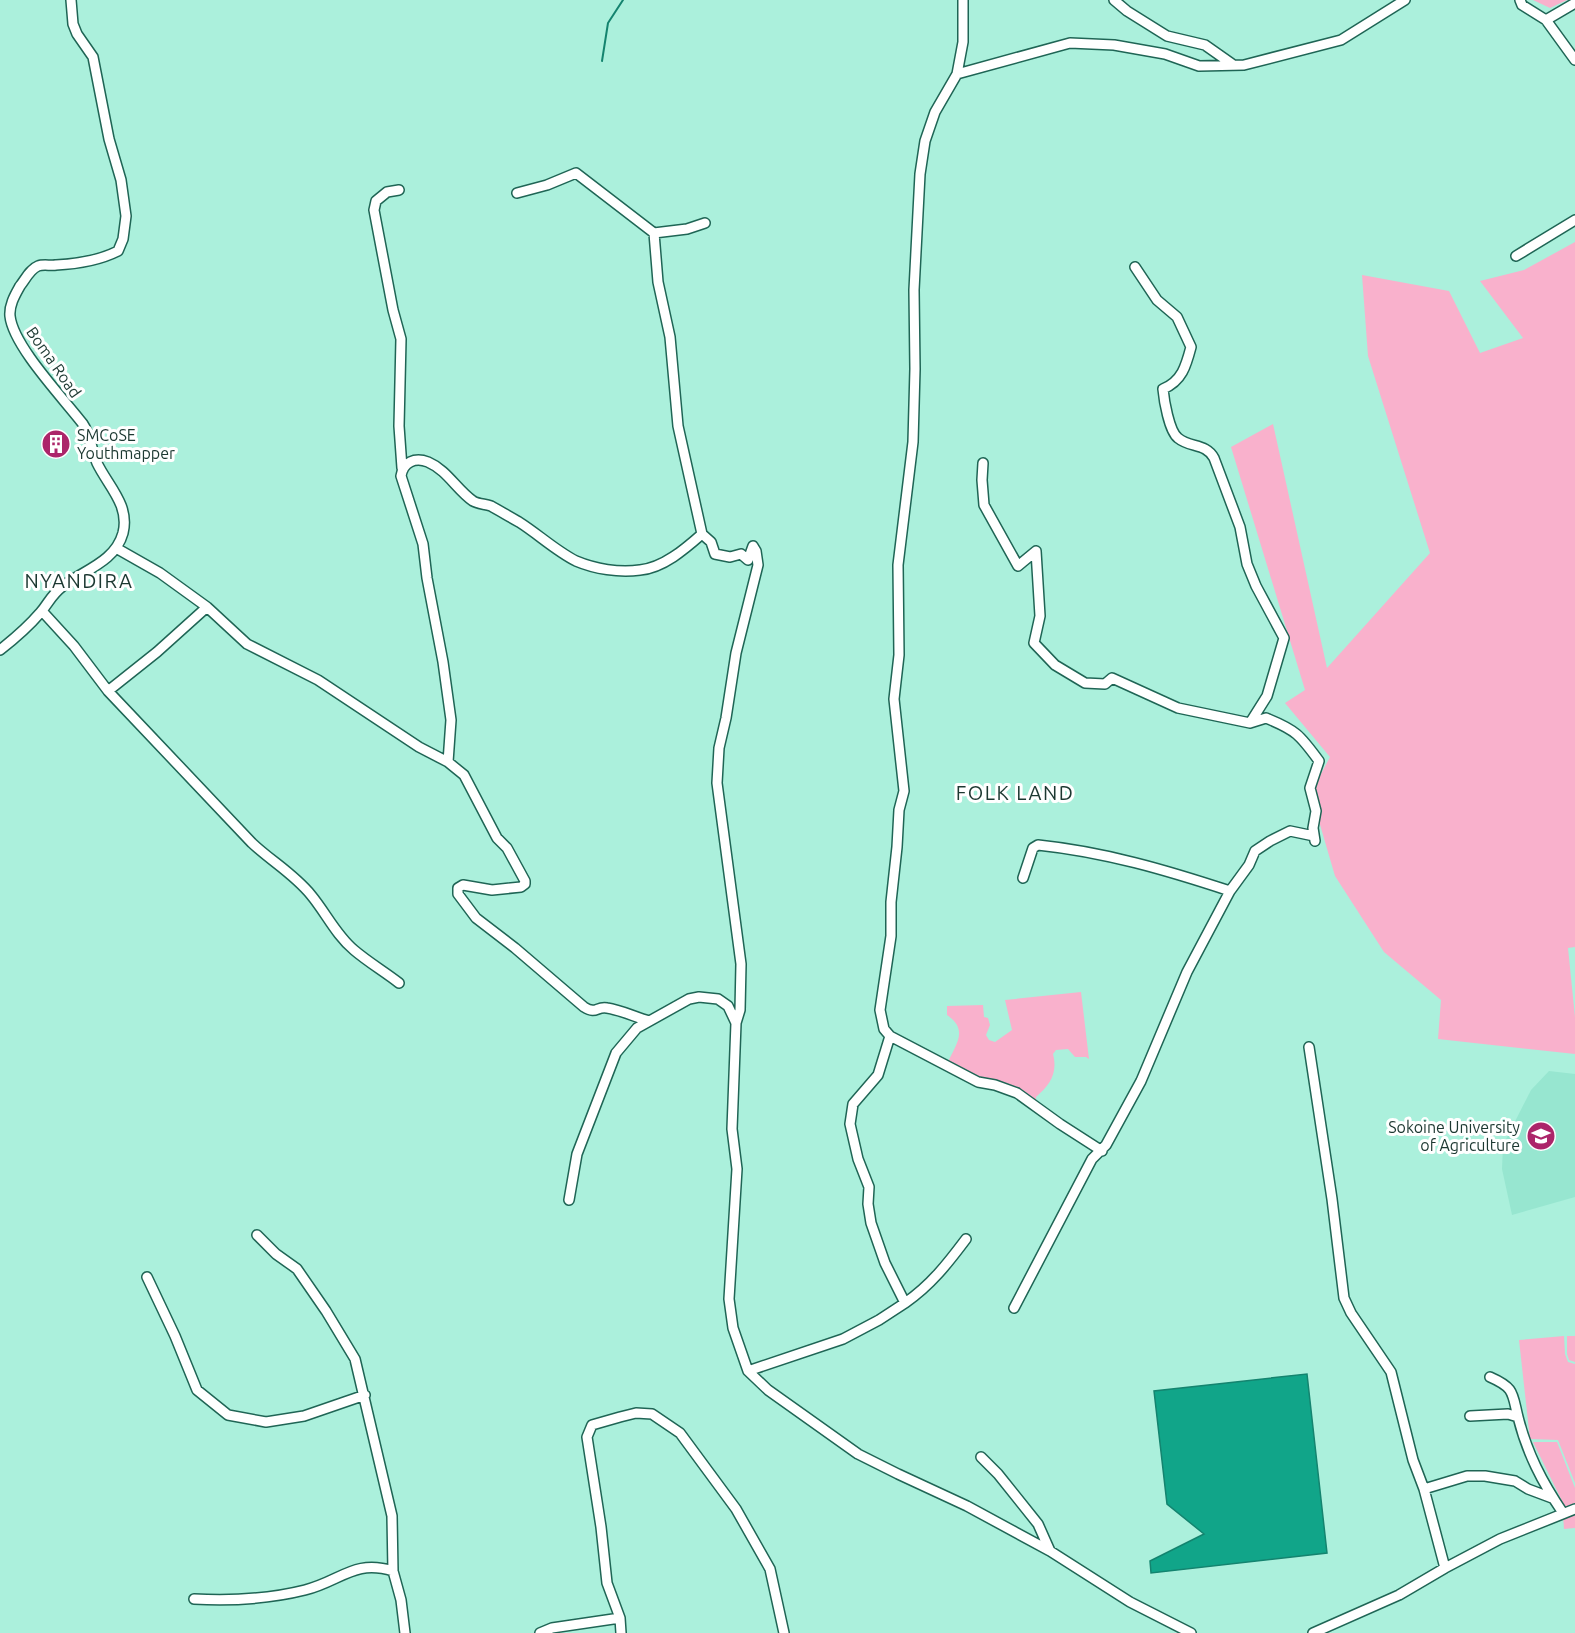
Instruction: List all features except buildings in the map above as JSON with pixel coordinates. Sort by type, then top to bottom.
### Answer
[{"type":"street","name":"Boma Road","points":[[70,0],[73,24],[77,34],[93,57],[109,139],[121,180],[126,216],[123,239],[118,251],[100,260],[38,266],[27,275],[18,290],[11,304],[10,316],[14,331],[40,371],[85,427],[97,462],[118,498],[124,519],[123,533],[116,548]]},
{"type":"street","points":[[963,0],[963,42],[957,74],[935,111],[926,141],[919,184],[914,290],[914,422],[898,565],[899,655],[894,699],[904,791],[899,810],[891,902],[891,936],[880,1010],[884,1029],[890,1036],[978,1083],[995,1085],[1017,1093],[1102,1151]]},
{"type":"street","points":[[1114,0],[1167,36],[1205,45],[1232,64]]},
{"type":"street","points":[[957,74],[1070,43],[1113,45],[1165,54],[1199,66],[1244,65],[1341,40],[1404,0]]},
{"type":"street","points":[[1520,0],[1522,5],[1546,20],[1575,60]]},
{"type":"street","points":[[1546,20],[1575,3]]},
{"type":"street","points":[[517,193],[547,185],[576,172],[654,233],[687,229],[705,223]]},
{"type":"street","points":[[399,190],[387,192],[376,201],[374,210],[393,310],[401,339],[399,426],[401,476],[423,544],[428,589],[443,663],[451,720],[448,762]]},
{"type":"street","points":[[1516,256],[1575,220]]},
{"type":"street","points":[[654,233],[658,282],[670,337],[678,426],[702,534],[711,542],[715,554],[730,556],[741,554],[748,560],[753,546],[756,550],[758,565],[736,653],[719,748],[717,783],[741,964],[732,1128],[737,1169],[729,1299],[733,1328],[748,1371],[768,1390],[858,1454],[967,1506],[1050,1551],[1130,1602],[1191,1633]]},
{"type":"street","points":[[1135,267],[1157,300],[1177,317],[1191,347],[1185,369],[1175,384],[1163,389],[1171,429],[1177,438],[1210,450],[1240,526],[1248,564],[1256,586],[1284,638],[1267,696],[1250,723]]},
{"type":"street","points":[[402,468],[407,463],[416,460],[427,461],[439,468],[474,502],[488,505],[520,522],[576,560],[603,568],[626,571],[642,570],[663,563],[702,534]]},
{"type":"street","points":[[983,464],[981,480],[984,505],[1018,566],[1036,551],[1040,616],[1034,643],[1055,665],[1085,683],[1104,684],[1112,678],[1178,708],[1250,723],[1266,718],[1290,728],[1303,739],[1318,761],[1310,788],[1316,811],[1315,838],[1290,831],[1255,851],[1249,865],[1230,891],[1187,972],[1141,1081],[1102,1151],[1092,1159],[1014,1308]]},
{"type":"street","points":[[0,650],[20,634],[42,611],[49,598],[63,586],[109,557],[116,548],[160,573],[207,607],[247,644],[318,680],[419,747],[448,762],[464,775],[497,838],[507,848],[525,884],[521,887],[492,890],[460,885],[458,894],[476,918],[584,1007],[591,1011],[606,1008],[649,1022]]},
{"type":"street","points":[[108,691],[157,652],[207,607]]},
{"type":"street","points":[[42,611],[74,646],[108,691],[252,843],[265,856],[287,870],[311,895],[332,926],[354,950],[399,983]]},
{"type":"street","points":[[1023,878],[1033,848],[1038,845],[1100,854],[1156,867],[1230,891]]},
{"type":"street","points":[[569,1200],[577,1154],[616,1053],[638,1028],[689,999],[699,997],[718,999],[728,1006],[736,1023]]},
{"type":"street","points":[[890,1036],[878,1075],[853,1104],[850,1124],[858,1159],[868,1187],[868,1204],[872,1223],[885,1263],[905,1303]]},
{"type":"street","points":[[1309,1047],[1334,1209],[1344,1298],[1351,1314],[1391,1372],[1413,1460],[1424,1489],[1445,1568]]},
{"type":"street","points":[[257,1235],[276,1254],[297,1269],[355,1359],[392,1516],[393,1571],[401,1600],[405,1633]]},
{"type":"street","points":[[748,1371],[843,1339],[879,1320],[925,1288],[943,1270],[966,1239]]},
{"type":"street","points":[[147,1277],[197,1390],[228,1415],[266,1422],[304,1416],[365,1395]]},
{"type":"street","points":[[1490,1377],[1509,1386],[1514,1393],[1525,1445],[1535,1469],[1563,1513]]},
{"type":"street","points":[[621,1633],[621,1618],[607,1583],[602,1527],[587,1437],[592,1425],[628,1415],[652,1414],[680,1433],[736,1509],[770,1569],[784,1633]]},
{"type":"street","points":[[1470,1416],[1508,1414],[1518,1417]]},
{"type":"street","points":[[981,1457],[998,1474],[1038,1524],[1050,1551]]},
{"type":"street","points":[[1424,1489],[1467,1476],[1485,1476],[1515,1481],[1528,1490],[1552,1498]]},
{"type":"street","points":[[1313,1633],[1399,1595],[1500,1539],[1575,1509]]},
{"type":"street","points":[[194,1599],[224,1601],[303,1590],[326,1584],[366,1566],[393,1571]]},
{"type":"street","points":[[540,1633],[552,1628],[621,1618]]},
{"type":"shaded area","points":[[1533,0],[1567,0],[1550,8]]},
{"type":"shaded area","points":[[1575,242],[1575,947],[1568,948],[1575,1017],[1575,1054],[1438,1039],[1441,1000],[1384,952],[1335,876],[1316,811],[1315,785],[1330,757],[1285,703],[1305,690],[1231,447],[1273,424],[1327,668],[1430,553],[1368,356],[1362,275],[1449,291],[1480,353],[1523,338],[1480,281],[1524,270]]},
{"type":"shaded area","points":[[1081,992],[1089,1059],[1075,1057],[1068,1049],[1056,1050],[1053,1054],[1054,1073],[1049,1083],[1036,1097],[1036,1107],[947,1064],[957,1044],[959,1032],[958,1026],[947,1015],[947,1006],[983,1005],[984,1017],[988,1018],[990,1025],[986,1035],[989,1040],[995,1042],[1012,1030],[1005,1000]]},
{"type":"shaded area","name":"Sokoine University of Agriculture","points":[[1549,1071],[1575,1074],[1575,1197],[1512,1215],[1502,1169],[1503,1145],[1531,1090]]},
{"type":"shaded area","points":[[1564,1336],[1568,1362],[1575,1364],[1575,1483],[1558,1440],[1530,1439],[1519,1340]]},
{"type":"shaded area","points":[[1567,1336],[1575,1336],[1575,1362],[1569,1360],[1567,1354]]},
{"type":"shaded area","points":[[1307,1374],[1327,1553],[1151,1573],[1150,1561],[1204,1534],[1167,1504],[1154,1391]]},
{"type":"shaded area","points":[[1533,1442],[1557,1442],[1575,1488],[1575,1503],[1565,1507]]},
{"type":"shaded area","points":[[1575,1511],[1575,1528],[1564,1529],[1563,1515]]},
{"type":"waterway","points":[[602,61],[608,23],[623,0]]},
{"type":"place","name":"SMCoSE Youthmapper","points":[[56,444]]},
{"type":"place","name":"Sokoine University of Agriculture","points":[[1541,1136]]},
{"type":"district","name":"NYANDIRA","points":[[79,580]]},
{"type":"district","name":"FOLK LAND","points":[[1015,792]]}]
